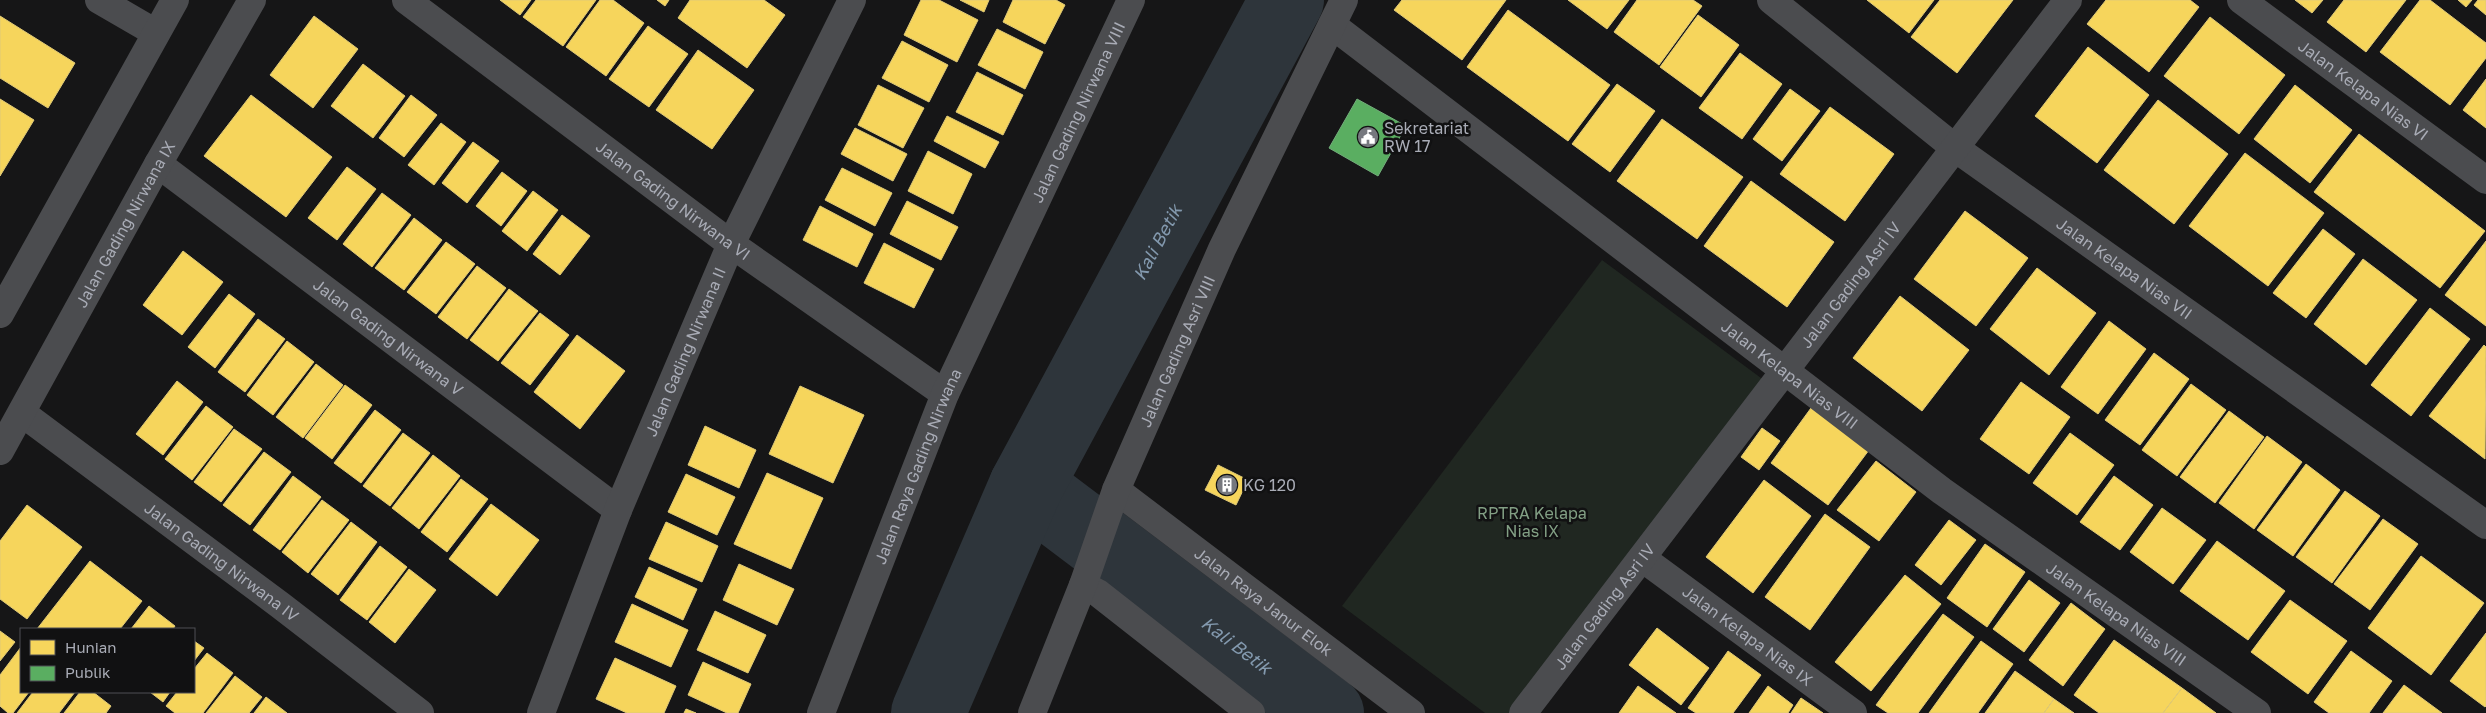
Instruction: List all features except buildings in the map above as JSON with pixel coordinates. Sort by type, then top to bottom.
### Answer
[{"type":"street","points":[[99,0],[156,33]]},
{"type":"street","points":[[0,314],[175,0]]},
{"type":"street","name":"Jalan Gading Nirwana IX","points":[[0,451],[158,164],[252,0]]},
{"type":"street","name":"Jalan Gading Nirwana VI","points":[[406,0],[731,244],[946,394]]},
{"type":"street","name":"Jalan Gading Nirwana II","points":[[541,713],[618,510],[731,244],[852,0]]},
{"type":"street","name":"Jalan Gading Nirwana VIII","points":[[1026,225],[1132,0]]},
{"type":"street","name":"Jalan Gading Asri VIII","points":[[1032,713],[1084,581],[1115,495],[1222,249],[1344,0]]},
{"type":"street","name":"Jalan Kelapa Nias VII","points":[[1770,0],[1955,148],[2486,525]]},
{"type":"street","name":"Jalan Gading Asri IV","points":[[1524,713],[2068,0]]},
{"type":"street","name":"Jalan Kelapa Nias VI","points":[[2241,0],[2486,180]]},
{"type":"street","name":"Jalan Kelapa Nias VIII","points":[[1332,25],[1942,491],[2258,713]]},
{"type":"street","name":"Jalan Gading Nirwana V","points":[[158,164],[618,510]]},
{"type":"street","name":"Jalan Raya Gading Nirwana","points":[[821,713],[946,394],[1026,225]]},
{"type":"street","name":"Jalan Gading Nirwana IV","points":[[22,413],[272,599],[420,713]]},
{"type":"street","name":"Jalan Raya Janur Elok","points":[[1115,495],[1411,713]]},
{"type":"street","name":"Jalan Kelapa Nias IX","points":[[1642,558],[1853,713]]},
{"type":"street","points":[[1084,581],[1251,713]]},
{"type":"green space","name":"RPTRA Kelapa Nias IX","points":[[1602,260],[1765,381],[1516,713],[1485,713],[1342,606]]},
{"type":"waterway","name":"Kali Betik","points":[[928,713],[1026,486],[1287,0]]},
{"type":"waterway","name":"Kali Betik","points":[[1026,486],[1327,713]]},
{"type":"place","name":"Sekretariat RW 17","points":[[1368,137]]},
{"type":"place","name":"KG 120","points":[[1227,485]]}]
